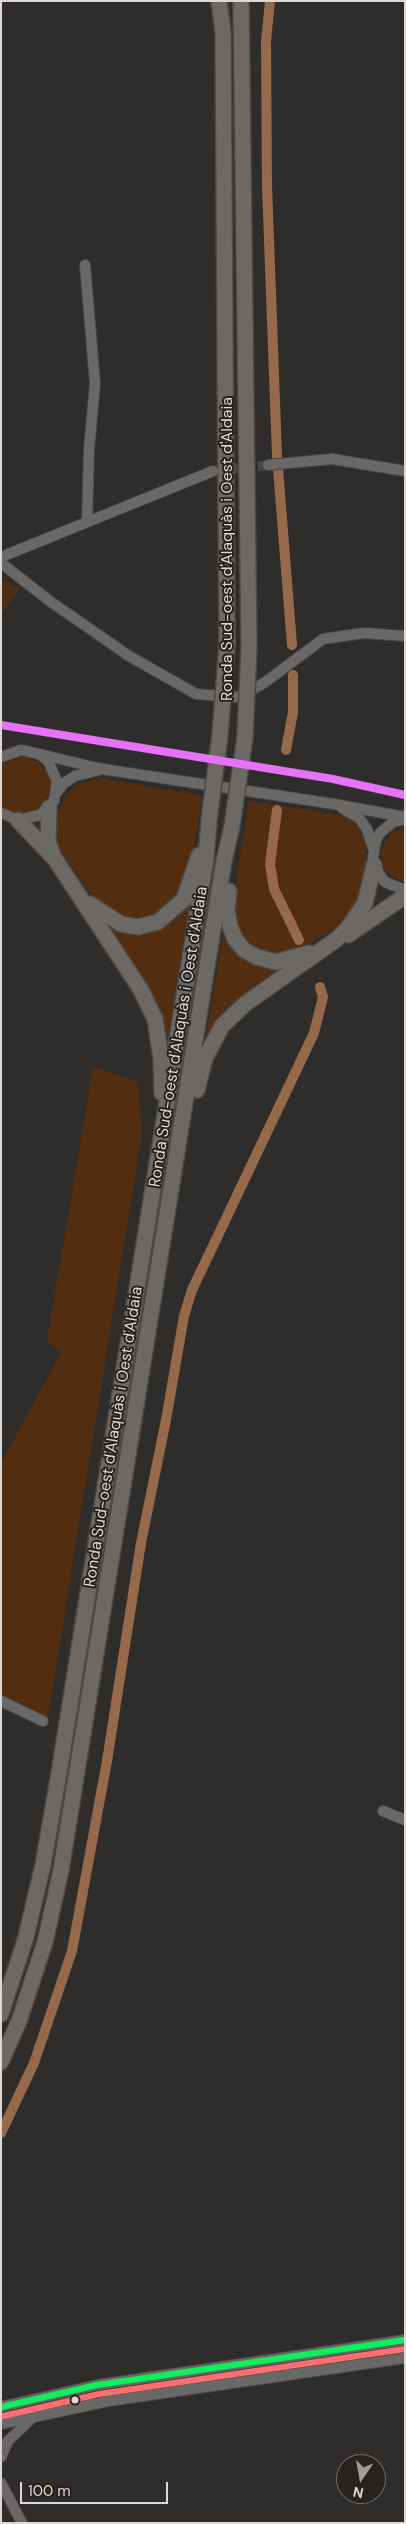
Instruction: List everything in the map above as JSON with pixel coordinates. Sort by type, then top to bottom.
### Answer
[{"type":"main road","name":"Ronda Sud-oest d'Alaquàs i Oest d'Aldaia","points":[[1,2014],[26,1937],[43,1865],[206,858],[220,735],[227,645],[223,32],[219,1]]},
{"type":"main road","name":"Ronda Sud-oest d'Alaquàs i Oest d'Aldaia","points":[[1,2062],[19,2021],[45,1942],[61,1870],[245,737],[249,647],[241,1]]},
{"type":"main road","points":[[49,808],[48,841],[55,859]]},
{"type":"main road","points":[[18,820],[55,859],[81,896],[140,990],[155,1019],[161,1058],[161,1091],[166,1108]]},
{"type":"main road","points":[[81,896],[121,924],[146,926],[164,919],[184,899],[210,820]]},
{"type":"main road","points":[[232,826],[234,846],[227,911],[230,926],[239,945],[256,957],[276,962],[322,949]]},
{"type":"main road","points":[[337,939],[358,915],[365,903],[374,865]]},
{"type":"main road","points":[[185,1111],[197,1089],[205,1058],[222,1026],[244,1004],[322,949],[356,930],[405,896]]},
{"type":"street","points":[[85,265],[95,383],[89,450],[87,522]]},
{"type":"street","points":[[268,465],[332,459],[405,471]]},
{"type":"street","points":[[1,557],[213,471]]},
{"type":"street","points":[[1,563],[51,602],[133,660],[196,694],[238,697],[264,683],[323,639],[364,633],[405,636]]},
{"type":"street","points":[[1,757],[6,751],[21,750],[102,770],[334,804],[405,818]]},
{"type":"street","points":[[39,754],[54,770],[57,792]]},
{"type":"street","points":[[1,812],[18,820],[40,815],[49,808],[64,783],[75,776],[102,770]]},
{"type":"street","points":[[334,804],[359,818],[367,829],[373,849],[374,865],[385,882],[405,890]]},
{"type":"street","points":[[373,849],[376,840],[386,827],[405,818]]},
{"type":"street","points":[[1,1702],[43,1721]]},
{"type":"street","points":[[383,1811],[405,1820]]},
{"type":"street","points":[[1,2407],[97,2385],[405,2340]]},
{"type":"street","points":[[1,2424],[109,2401],[405,2358]]},
{"type":"street","points":[[1,2457],[8,2441],[32,2417]]},
{"type":"street","points":[[1,2483],[22,2523]]},
{"type":"street","points":[[1,2492],[10,2501]]},
{"type":"shaded area","points":[[1,580],[20,589],[1,614]]},
{"type":"shaded area","points":[[22,756],[39,762],[49,776],[51,784],[46,801],[40,808],[33,812],[16,814],[1,806],[1,764],[14,757]]},
{"type":"shaded area","points":[[100,778],[202,796],[192,859],[177,899],[149,920],[125,920],[97,903],[62,853],[55,837],[53,822],[67,794],[77,784]]},
{"type":"shaded area","points":[[249,801],[345,816],[354,821],[363,831],[366,844],[366,881],[362,897],[342,924],[297,952],[275,956],[263,953],[245,942],[234,919],[233,901]]},
{"type":"shaded area","points":[[405,827],[405,882],[387,872],[383,866],[381,852],[391,833]]},
{"type":"shaded area","points":[[191,898],[167,1045],[102,920],[160,928],[175,919]]},
{"type":"shaded area","points":[[224,928],[228,936],[289,965],[205,1043]]},
{"type":"shaded area","points":[[93,1067],[138,1082],[142,1133],[48,1717],[1,1698],[1,1463],[61,1353],[47,1341]]},
{"type":"waterway","points":[[270,1],[266,41],[267,186],[277,456],[292,645]]},
{"type":"waterway","points":[[286,750],[293,712],[293,675]]},
{"type":"waterway","points":[[277,810],[270,864],[274,889],[299,940]]},
{"type":"waterway","points":[[1,2133],[34,2063],[72,1951],[107,1761],[141,1543],[166,1420],[184,1316],[192,1290],[314,1033],[323,997],[320,987]]},
{"type":"tunnel","points":[[213,471],[268,465]]},
{"type":"transit line","points":[[1,725],[333,779],[405,795]]},
{"type":"transit line","points":[[1,2407],[97,2385],[405,2340]]},
{"type":"transit line","points":[[3,2416],[99,2394],[405,2349]]}]
